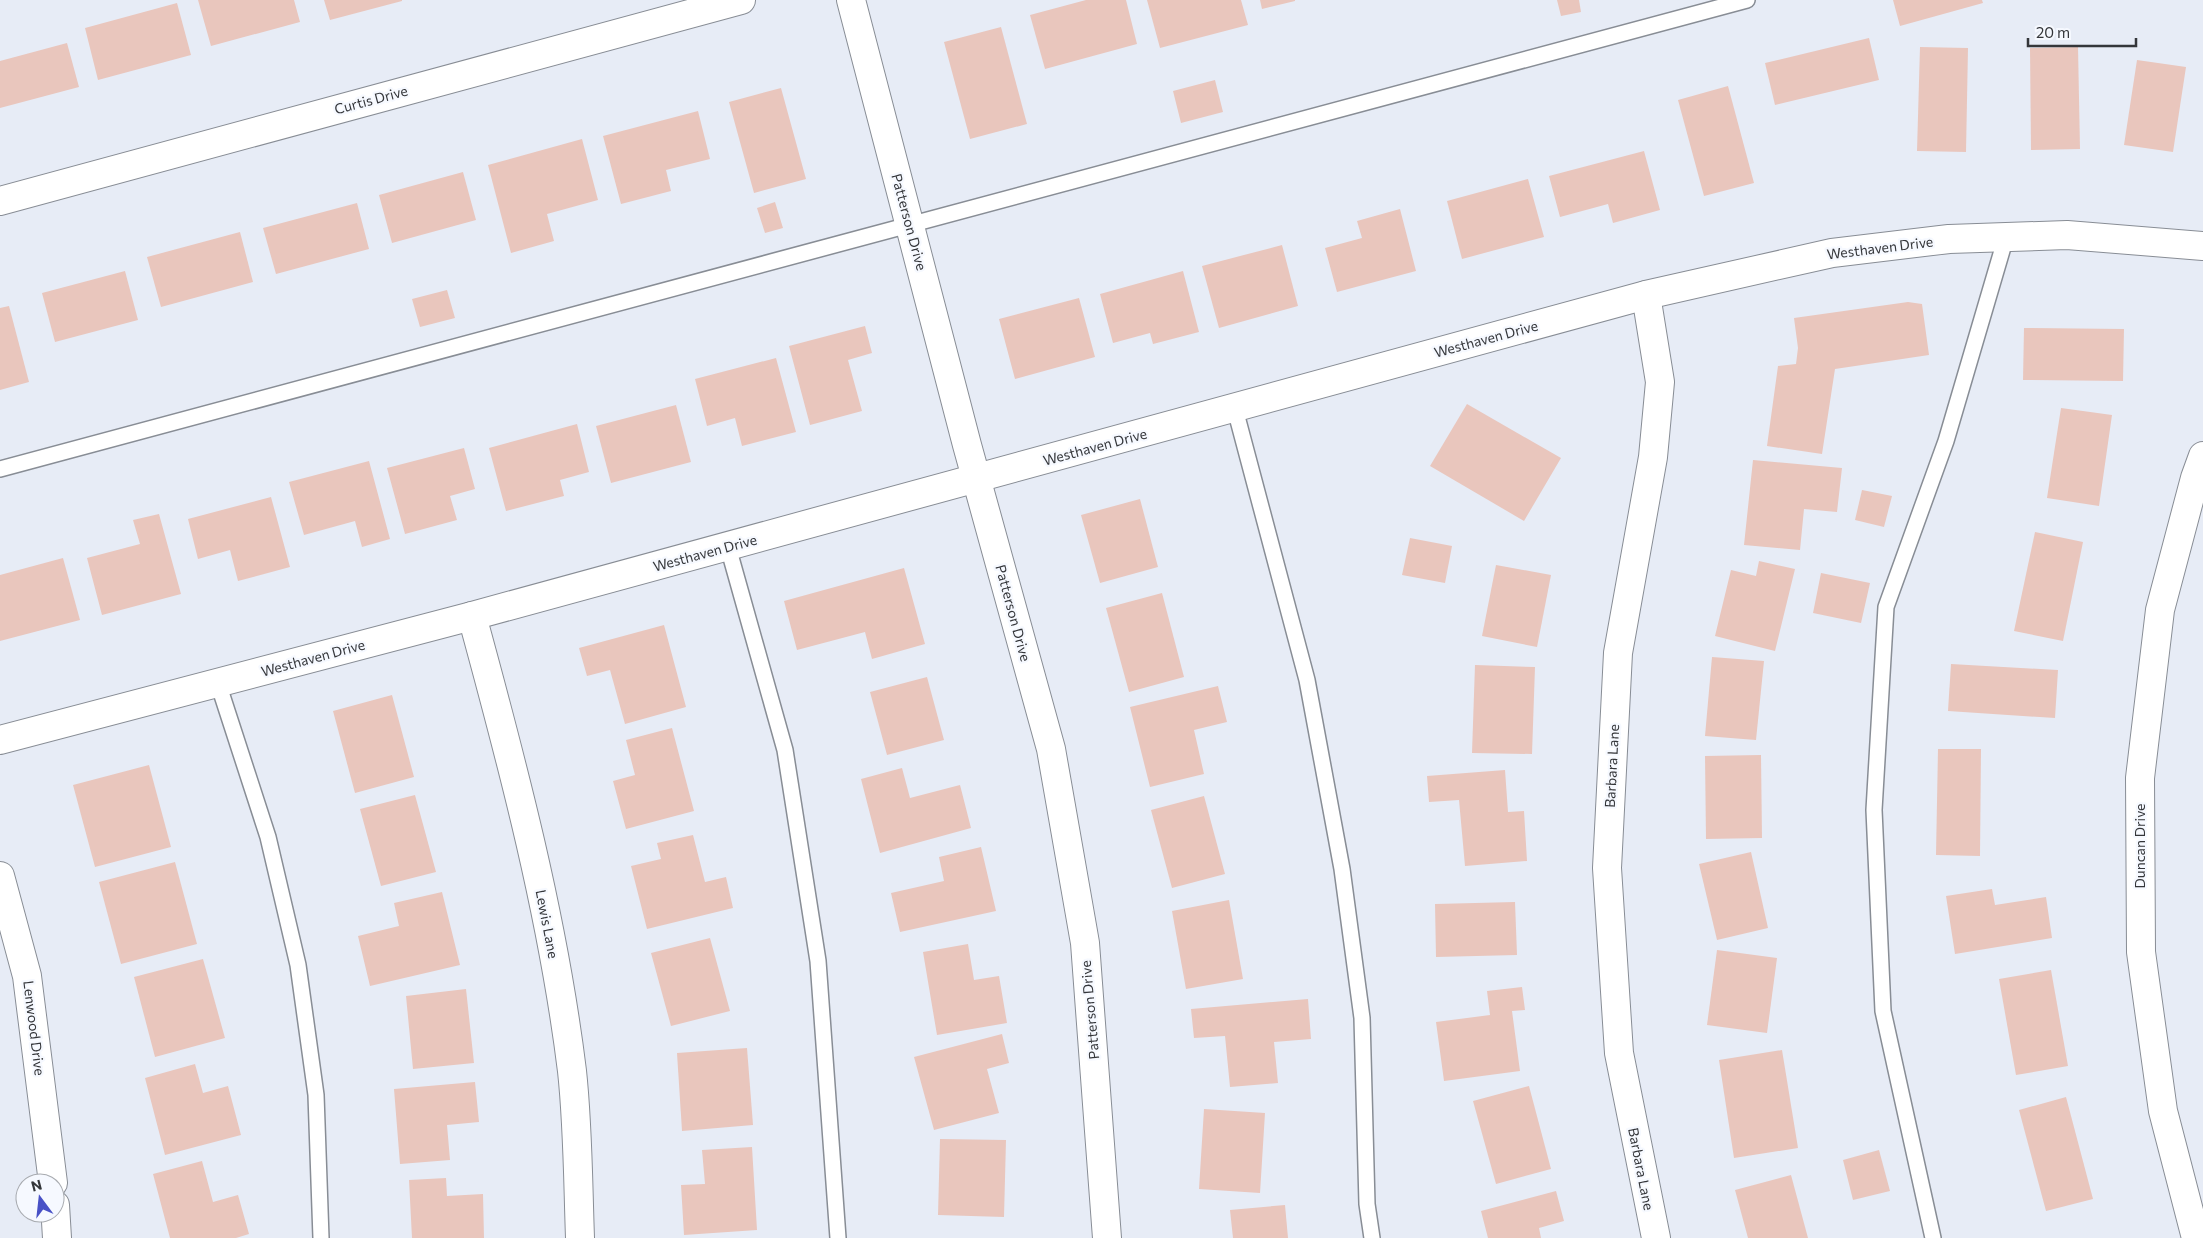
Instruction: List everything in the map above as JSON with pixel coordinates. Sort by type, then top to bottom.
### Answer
[{"type":"street","name":"Curtis Drive","points":[[0,201],[741,0]]},
{"type":"street","name":"Patterson Drive","points":[[851,0],[976,479],[1051,749],[1083,933],[1107,1238]]},
{"type":"street","name":"Westhaven Drive","points":[[0,740],[728,547],[1646,295],[1832,253],[1949,239],[2006,237],[2067,236],[2203,246]]},
{"type":"street","name":"Barbara Lane","points":[[1646,295],[1660,382],[1653,457],[1618,653],[1607,868],[1619,1053],[1656,1238]]},
{"type":"street","name":"Duncan Drive","points":[[2196,1238],[2163,1111],[2141,952],[2140,778],[2160,610],[2195,478],[2203,456]]},
{"type":"street","name":"Lewis Lane","points":[[472,616],[532,848],[553,949],[572,1073],[580,1238]]},
{"type":"street","name":"Lenwood Drive","points":[[0,876],[27,976],[52,1173]]},
{"type":"street","points":[[56,1223],[57,1238]]},
{"type":"lane","points":[[0,469],[1747,0]]},
{"type":"lane","points":[[1933,1238],[1883,1011],[1874,810],[1886,607],[1946,441],[2006,237]]},
{"type":"lane","points":[[1235,408],[1307,680],[1342,869],[1362,1018],[1367,1204],[1372,1238]]},
{"type":"lane","points":[[728,547],[785,750],[818,961],[838,1238]]},
{"type":"lane","points":[[218,683],[268,837],[298,965],[316,1096],[321,1238]]},
{"type":"building","points":[[198,0],[294,0],[300,22],[211,46]]},
{"type":"building","points":[[324,0],[402,0],[402,1],[330,20]]},
{"type":"building","points":[[1086,0],[1126,0],[1137,44],[1045,69],[1030,15]]},
{"type":"building","points":[[1147,0],[1241,0],[1248,25],[1160,48]]},
{"type":"building","points":[[1260,0],[1295,0],[1295,1],[1262,9]]},
{"type":"building","points":[[1557,0],[1579,0],[1581,12],[1561,16]]},
{"type":"building","points":[[1893,0],[1982,0],[1983,3],[1900,26]]},
{"type":"building","points":[[177,3],[191,55],[98,80],[85,28]]},
{"type":"building","points":[[1001,27],[1027,124],[970,139],[944,42]]},
{"type":"building","points":[[1869,38],[1879,80],[1775,105],[1765,63]]},
{"type":"building","points":[[67,43],[79,87],[0,108],[0,61]]},
{"type":"building","points":[[1920,47],[1968,48],[1966,152],[1917,151]]},
{"type":"building","points":[[2078,47],[2080,149],[2031,150],[2030,48]]},
{"type":"building","points":[[2137,60],[2186,67],[2173,152],[2124,145]]},
{"type":"building","points":[[1215,80],[1223,112],[1181,123],[1173,91]]},
{"type":"building","points":[[1728,86],[1754,183],[1704,196],[1678,100]]},
{"type":"building","points":[[781,88],[806,179],[754,193],[729,102]]},
{"type":"building","points":[[698,111],[710,159],[666,170],[671,191],[621,204],[603,136]]},
{"type":"building","points":[[582,139],[598,200],[547,214],[554,241],[511,253],[488,165]]},
{"type":"building","points":[[1644,151],[1660,210],[1613,223],[1608,204],[1560,217],[1549,176]]},
{"type":"building","points":[[463,172],[476,220],[392,243],[379,195]]},
{"type":"building","points":[[1528,179],[1544,237],[1462,259],[1447,201]]},
{"type":"building","points":[[775,202],[783,228],[765,233],[757,208]]},
{"type":"building","points":[[357,203],[369,249],[276,274],[263,228]]},
{"type":"building","points":[[1400,209],[1416,271],[1337,292],[1325,248],[1362,238],[1357,221]]},
{"type":"building","points":[[240,232],[253,282],[161,307],[147,257]]},
{"type":"building","points":[[1282,245],[1298,306],[1219,328],[1202,266]]},
{"type":"building","points":[[125,271],[138,320],[55,342],[42,293]]},
{"type":"building","points":[[1183,271],[1199,332],[1153,344],[1150,333],[1113,343],[1100,294]]},
{"type":"building","points":[[447,290],[455,318],[420,327],[412,299]]},
{"type":"building","points":[[1079,298],[1095,357],[1015,379],[999,319]]},
{"type":"building","points":[[1908,302],[1922,304],[1929,355],[1835,369],[1822,454],[1767,446],[1778,366],[1796,364],[1798,348],[1794,318]]},
{"type":"building","points":[[9,306],[29,382],[0,390],[0,308]]},
{"type":"building","points":[[865,326],[872,353],[848,360],[862,411],[810,425],[789,346]]},
{"type":"building","points":[[2024,328],[2124,329],[2123,381],[2023,380]]},
{"type":"building","points":[[776,358],[796,432],[742,446],[735,418],[707,426],[695,379]]},
{"type":"building","points":[[1467,404],[1561,458],[1524,521],[1430,466]]},
{"type":"building","points":[[676,405],[691,462],[611,483],[596,426]]},
{"type":"building","points":[[2061,408],[2112,415],[2099,506],[2047,498]]},
{"type":"building","points":[[577,424],[589,472],[560,480],[564,496],[506,511],[489,448]]},
{"type":"building","points":[[464,448],[475,489],[450,496],[457,520],[405,534],[387,468]]},
{"type":"building","points":[[1753,460],[1842,468],[1837,512],[1804,509],[1800,550],[1744,545]]},
{"type":"building","points":[[369,461],[390,539],[362,547],[355,521],[304,535],[289,482]]},
{"type":"building","points":[[1862,490],[1892,496],[1884,527],[1855,520]]},
{"type":"building","points":[[271,497],[290,567],[238,581],[230,550],[198,559],[188,519]]},
{"type":"building","points":[[1140,499],[1158,567],[1100,583],[1081,515]]},
{"type":"building","points":[[159,514],[181,594],[102,615],[87,558],[140,544],[133,520]]},
{"type":"building","points":[[2035,532],[2083,542],[2063,641],[2014,631]]},
{"type":"building","points":[[1410,538],[1452,546],[1445,583],[1402,575]]},
{"type":"building","points":[[63,558],[80,620],[0,641],[0,575]]},
{"type":"building","points":[[1759,561],[1795,569],[1775,651],[1715,636],[1731,570],[1756,576]]},
{"type":"building","points":[[1496,565],[1551,575],[1537,647],[1482,636]]},
{"type":"building","points":[[904,568],[925,644],[872,659],[865,632],[797,650],[784,601]]},
{"type":"building","points":[[1821,573],[1870,583],[1861,623],[1813,613]]},
{"type":"building","points":[[1162,593],[1184,677],[1129,692],[1106,608]]},
{"type":"building","points":[[664,625],[686,707],[625,724],[610,670],[587,676],[579,648]]},
{"type":"building","points":[[1712,657],[1764,661],[1756,740],[1705,736]]},
{"type":"building","points":[[1951,664],[2058,670],[2055,718],[1948,711]]},
{"type":"building","points":[[1475,665],[1535,667],[1532,754],[1472,753]]},
{"type":"building","points":[[927,677],[944,740],[887,755],[870,692]]},
{"type":"building","points":[[1218,686],[1227,722],[1194,730],[1204,774],[1150,787],[1130,707]]},
{"type":"building","points":[[392,695],[414,777],[355,793],[333,711]]},
{"type":"building","points":[[672,728],[694,811],[626,829],[613,781],[635,775],[626,740]]},
{"type":"building","points":[[1938,749],[1981,749],[1980,856],[1936,855]]},
{"type":"building","points":[[1761,755],[1762,838],[1706,839],[1705,756]]},
{"type":"building","points":[[149,765],[171,847],[95,867],[73,785]]},
{"type":"building","points":[[902,768],[910,798],[960,785],[971,828],[880,853],[861,779]]},
{"type":"building","points":[[1505,770],[1508,812],[1524,811],[1527,861],[1465,866],[1459,800],[1429,802],[1427,776]]},
{"type":"building","points":[[415,795],[436,872],[381,886],[360,809]]},
{"type":"building","points":[[1204,796],[1225,874],[1172,888],[1151,810]]},
{"type":"building","points":[[693,835],[705,882],[726,877],[733,908],[647,929],[631,866],[661,859],[657,843]]},
{"type":"building","points":[[981,847],[996,911],[900,932],[891,893],[944,881],[939,857]]},
{"type":"building","points":[[1751,852],[1768,928],[1717,940],[1699,864]]},
{"type":"building","points":[[175,862],[197,944],[121,964],[99,882]]},
{"type":"building","points":[[1992,889],[1995,905],[2046,897],[2052,938],[1955,954],[1946,896]]},
{"type":"building","points":[[442,892],[460,965],[370,986],[358,936],[399,926],[394,903]]},
{"type":"building","points":[[1229,900],[1243,979],[1186,989],[1172,911]]},
{"type":"building","points":[[1515,902],[1517,955],[1436,957],[1435,904]]},
{"type":"building","points":[[710,938],[730,1011],[671,1026],[651,953]]},
{"type":"building","points":[[968,944],[974,980],[999,976],[1007,1023],[937,1035],[923,952]]},
{"type":"building","points":[[1717,950],[1777,958],[1767,1033],[1707,1025]]},
{"type":"building","points":[[203,959],[225,1038],[155,1057],[134,977]]},
{"type":"building","points":[[2051,970],[2068,1066],[2016,1075],[1999,979]]},
{"type":"building","points":[[1522,987],[1525,1010],[1512,1011],[1520,1071],[1444,1081],[1436,1022],[1490,1015],[1487,991]]},
{"type":"building","points":[[466,989],[474,1063],[413,1069],[406,996]]},
{"type":"building","points":[[1308,999],[1311,1039],[1274,1042],[1278,1083],[1230,1087],[1225,1036],[1194,1038],[1191,1009]]},
{"type":"building","points":[[1002,1034],[1009,1063],[987,1069],[999,1113],[934,1130],[914,1057]]},
{"type":"building","points":[[747,1048],[753,1125],[682,1131],[677,1053]]},
{"type":"building","points":[[1782,1050],[1798,1148],[1734,1158],[1719,1060]]},
{"type":"building","points":[[195,1064],[203,1093],[228,1086],[241,1135],[165,1155],[145,1078]]},
{"type":"building","points":[[475,1082],[479,1122],[447,1125],[450,1160],[400,1164],[394,1089]]},
{"type":"building","points":[[1529,1086],[1551,1169],[1496,1184],[1473,1101]]},
{"type":"building","points":[[2066,1097],[2093,1199],[2046,1211],[2019,1110]]},
{"type":"building","points":[[1204,1109],[1265,1113],[1260,1193],[1199,1189]]},
{"type":"building","points":[[940,1139],[1006,1140],[1004,1217],[938,1215]]},
{"type":"building","points":[[752,1147],[757,1230],[684,1235],[681,1185],[705,1184],[702,1150]]},
{"type":"building","points":[[1879,1150],[1890,1191],[1853,1200],[1843,1160]]},
{"type":"building","points":[[202,1161],[213,1202],[238,1195],[249,1234],[236,1238],[170,1238],[153,1174]]},
{"type":"building","points":[[1791,1175],[1808,1238],[1748,1238],[1735,1190]]},
{"type":"building","points":[[446,1178],[447,1196],[483,1194],[484,1238],[412,1238],[409,1180]]},
{"type":"building","points":[[1556,1191],[1564,1221],[1539,1228],[1541,1238],[1488,1238],[1481,1211]]},
{"type":"building","points":[[1285,1205],[1288,1238],[1233,1238],[1230,1210]]}]
